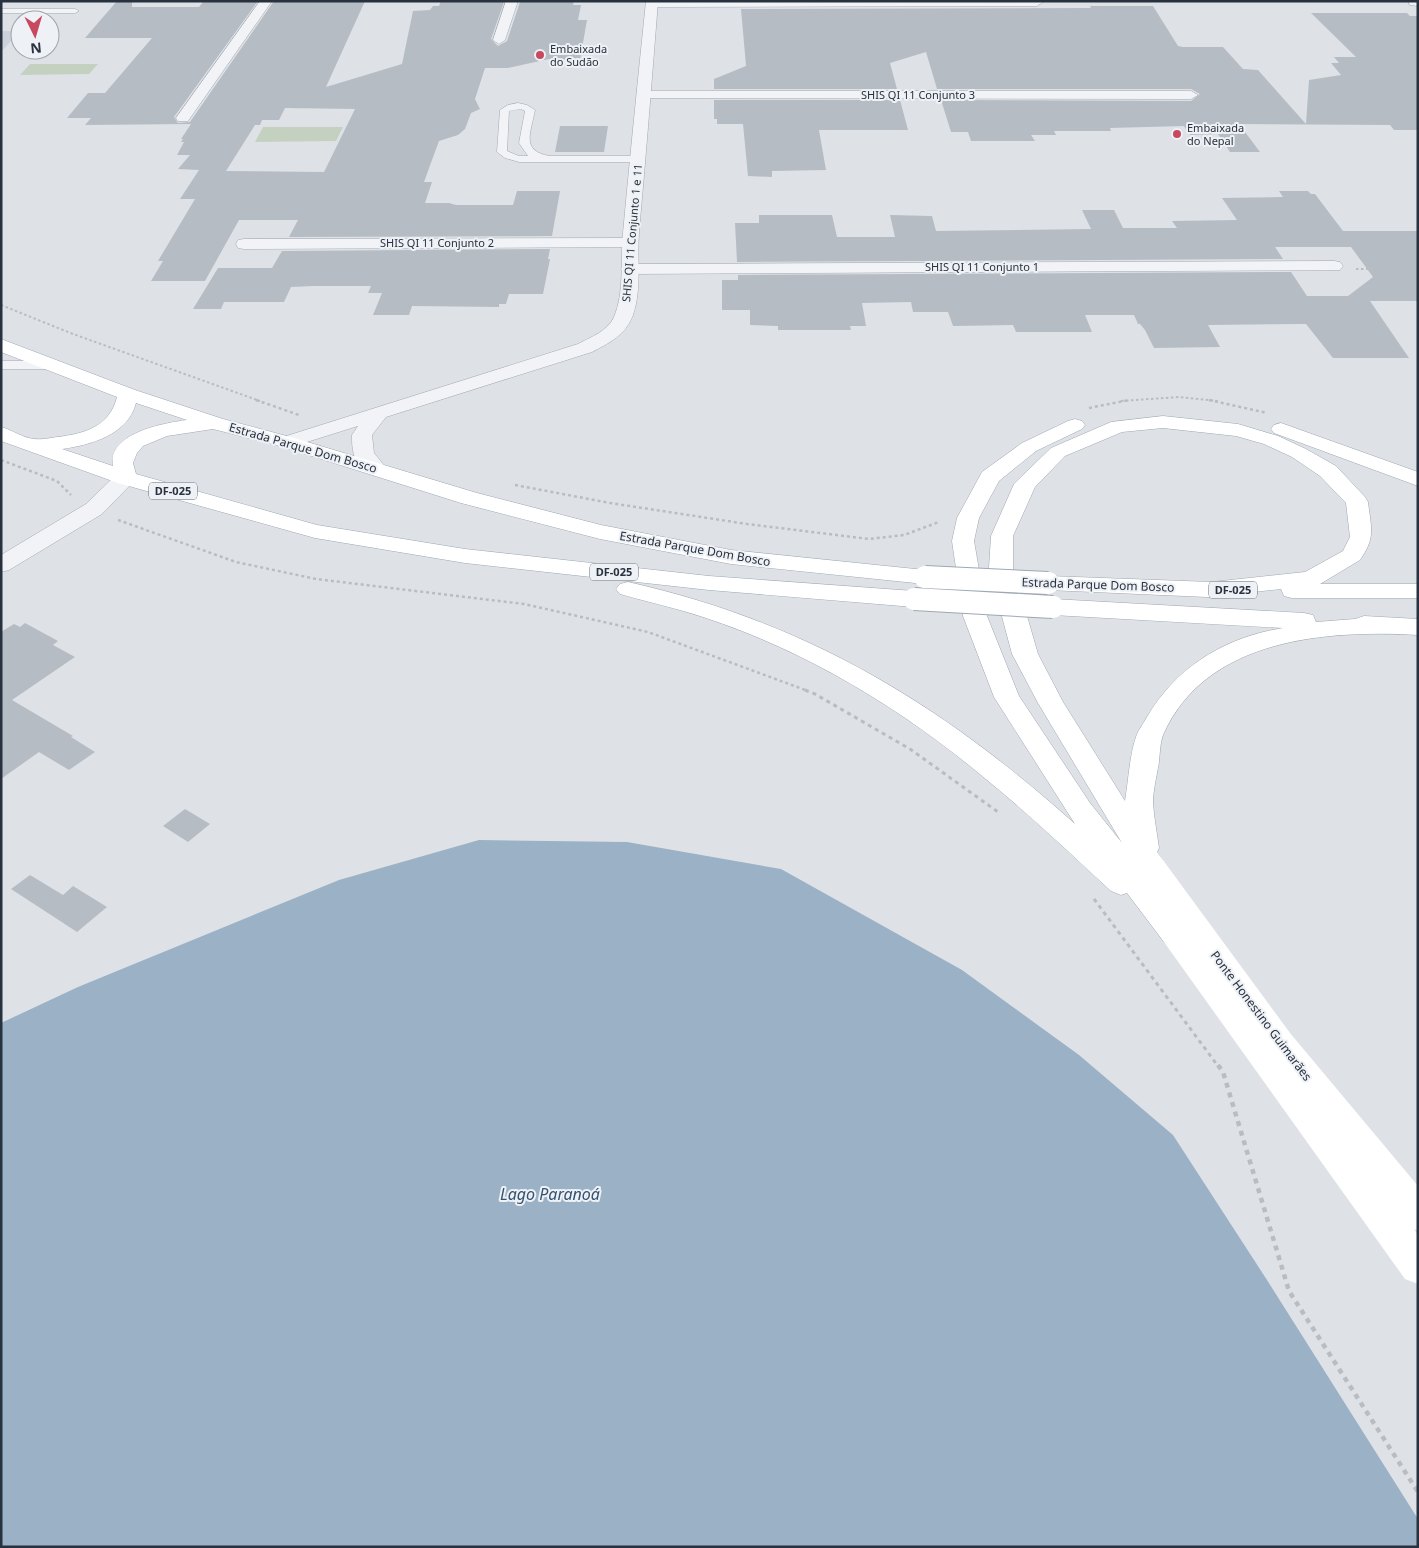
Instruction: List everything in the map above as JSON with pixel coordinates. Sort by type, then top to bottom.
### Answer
[{"type":"main road","name":"Estrada Parque Dom Bosco","points":[[1,345],[128,394],[216,423],[287,442],[469,498],[600,532],[731,557],[925,577],[1207,590],[1418,592]]},
{"type":"main road","points":[[32,446],[81,440],[104,430],[120,418],[127,406],[128,394]]},
{"type":"main road","points":[[1175,933],[1080,810],[1007,697],[975,616],[963,541],[968,518],[990,476],[1029,447],[1076,425],[1106,415],[1149,410],[1187,410],[1269,425],[1304,436],[1418,480]]},
{"type":"main road","name":"Ponte Honestino Guimarães","points":[[1207,590],[1311,580],[1352,556],[1362,537],[1357,502],[1328,471],[1299,453],[1271,440],[1238,430],[1163,422],[1118,426],[1058,452],[1025,484],[1002,536],[1000,568],[1024,654],[1050,704],[1147,860],[1278,1043],[1418,1214]]},
{"type":"main road","points":[[126,478],[122,467],[123,458],[128,448],[138,440],[159,430],[216,423]]},
{"type":"main road","name":"Estrada Parque Dom Bosco","points":[[1,432],[32,446],[126,478],[315,531],[465,556],[709,583],[914,599],[1418,628]]},
{"type":"main road","points":[[465,556],[656,594],[715,613],[813,654],[882,690],[952,738],[1023,794],[1175,933]]},
{"type":"main road","points":[[1147,860],[1139,802],[1148,737],[1166,706],[1186,684],[1206,666],[1230,652],[1269,638],[1316,630],[1382,625]]},
{"type":"main road","name":"Ponte Honestino Guimarães","points":[[1175,933],[1418,1266]]},
{"type":"street","points":[[183,118],[266,1]]},
{"type":"street","points":[[499,40],[512,1]]},
{"type":"street","points":[[652,2],[1037,2]]},
{"type":"street","name":"SHIS QI 11 Conjunto 1 e 11","points":[[287,442],[585,348],[607,336],[619,324],[625,313],[630,269],[630,243],[652,2]]},
{"type":"street","name":"SHIS QI 11 Conjunto 3","points":[[644,95],[1191,95]]},
{"type":"street","name":"SHIS QI 11 Conjunto 2","points":[[244,244],[630,243]]},
{"type":"street","name":"SHIS QI 11 Conjunto 1","points":[[630,269],[1330,266]]},
{"type":"street","points":[[377,470],[364,454],[362,434],[378,414]]},
{"type":"street","points":[[1,565],[94,509],[126,478]]},
{"type":"lane","points":[[39,10],[77,9],[69,17],[60,19]]},
{"type":"lane","points":[[550,159],[534,156],[528,153],[525,148],[524,144],[530,110],[526,106],[516,105],[505,110],[502,152],[508,156],[519,159],[550,159],[638,159]]},
{"type":"lane","points":[[1,365],[52,365]]},
{"type":"path","points":[[1330,266],[1354,269],[1418,268]]},
{"type":"path","points":[[1,305],[73,334],[318,422],[322,432]]},
{"type":"path","points":[[1082,410],[1123,400],[1175,397],[1202,398],[1242,404],[1268,413]]},
{"type":"path","points":[[1,460],[58,481],[70,495],[94,509],[142,530],[236,562],[316,579],[524,604],[648,632],[816,694],[910,750],[1004,816]]},
{"type":"path","points":[[510,484],[610,503],[747,524],[869,539],[893,538],[917,532],[934,526],[945,518]]},
{"type":"path","points":[[1089,894],[1223,1072],[1289,1291],[1418,1492]]},
{"type":"shaded area","points":[[1,31],[10,31],[10,42],[1,52]]},
{"type":"green space","points":[[30,64],[98,64],[89,74],[20,75]]},
{"type":"green space","points":[[263,127],[343,127],[336,141],[255,142]]},
{"type":"water","name":"Lago Paranoá","points":[[479,840],[627,842],[781,869],[962,970],[1079,1055],[1173,1135],[1418,1519],[1418,1547],[1,1547],[1,1023],[78,987],[339,880]]},
{"type":"building","points":[[117,1],[132,1],[132,7],[199,7],[204,1],[258,1],[174,117],[178,123],[190,122],[274,1],[365,1],[326,87],[402,64],[413,11],[430,10],[433,6],[439,6],[441,1],[504,2],[491,39],[498,46],[507,41],[520,2],[574,1],[573,5],[581,5],[578,20],[587,20],[580,60],[549,59],[508,68],[485,68],[475,99],[480,109],[471,113],[465,129],[458,135],[439,141],[424,182],[432,182],[425,203],[513,205],[517,191],[560,191],[552,236],[289,237],[298,220],[239,220],[205,281],[151,281],[163,261],[158,261],[195,199],[180,199],[199,170],[178,169],[190,155],[177,155],[184,142],[181,142],[183,139],[181,139],[191,124],[85,125],[91,118],[67,118],[88,93],[105,93],[152,38],[85,38]],"holes":[[[285,108],[355,109],[324,172],[226,171],[255,125],[260,125],[262,120],[279,120]]]},
{"type":"building","points":[[1090,6],[1153,6],[1178,46],[1223,47],[1243,69],[1258,70],[1306,124],[1309,80],[1341,75],[1331,63],[1339,63],[1334,57],[1356,57],[1311,13],[1407,13],[1410,16],[1418,16],[1418,130],[1394,130],[1390,125],[1239,124],[1260,152],[1230,152],[1218,134],[1190,135],[1184,126],[1110,128],[1111,131],[1054,131],[1056,135],[1031,135],[1035,141],[971,141],[968,132],[951,132],[941,100],[1191,101],[1200,94],[1191,89],[937,89],[926,52],[890,63],[897,89],[714,89],[714,79],[746,66],[741,9],[1091,8]]},
{"type":"building","points":[[714,100],[900,100],[908,130],[819,130],[826,170],[772,171],[772,177],[748,176],[743,124],[717,124],[717,119],[714,119]]},
{"type":"building","points":[[560,126],[608,126],[604,152],[555,152]]},
{"type":"building","points":[[1279,191],[1308,191],[1311,194],[1315,194],[1343,231],[1418,231],[1418,301],[1370,301],[1409,358],[1333,358],[1306,324],[1208,325],[1220,347],[1154,348],[1145,330],[1138,324],[1134,315],[1085,315],[1092,332],[1016,332],[1013,325],[953,326],[948,312],[913,312],[911,302],[862,303],[866,326],[850,326],[851,330],[778,330],[778,326],[750,325],[750,310],[722,310],[722,280],[738,280],[738,275],[1291,272],[1307,296],[1348,296],[1373,277],[1351,247],[1275,247],[1283,259],[737,262],[735,223],[759,223],[759,215],[832,215],[837,237],[895,237],[890,215],[932,216],[936,231],[1091,229],[1082,210],[1114,210],[1123,228],[1177,228],[1172,221],[1237,220],[1222,198],[1283,197]]},
{"type":"building","points":[[550,249],[548,259],[550,259],[543,294],[509,294],[506,304],[499,304],[499,307],[412,306],[409,315],[373,315],[382,293],[368,293],[371,286],[314,286],[291,287],[284,302],[224,302],[221,309],[193,309],[218,268],[272,268],[282,251]]},
{"type":"building","points":[[25,623],[58,641],[53,645],[75,657],[12,700],[73,736],[71,737],[95,752],[69,770],[39,752],[1,779],[1,632],[14,624],[20,627]]},
{"type":"building","points":[[185,809],[210,824],[188,842],[163,826]]},
{"type":"building","points":[[30,875],[63,895],[73,886],[107,907],[77,932],[11,889]]},
{"type":"place","name":"Embaixada do Sudão","points":[[540,55]]},
{"type":"place","name":"Embaixada do Nepal","points":[[1177,134]]}]
